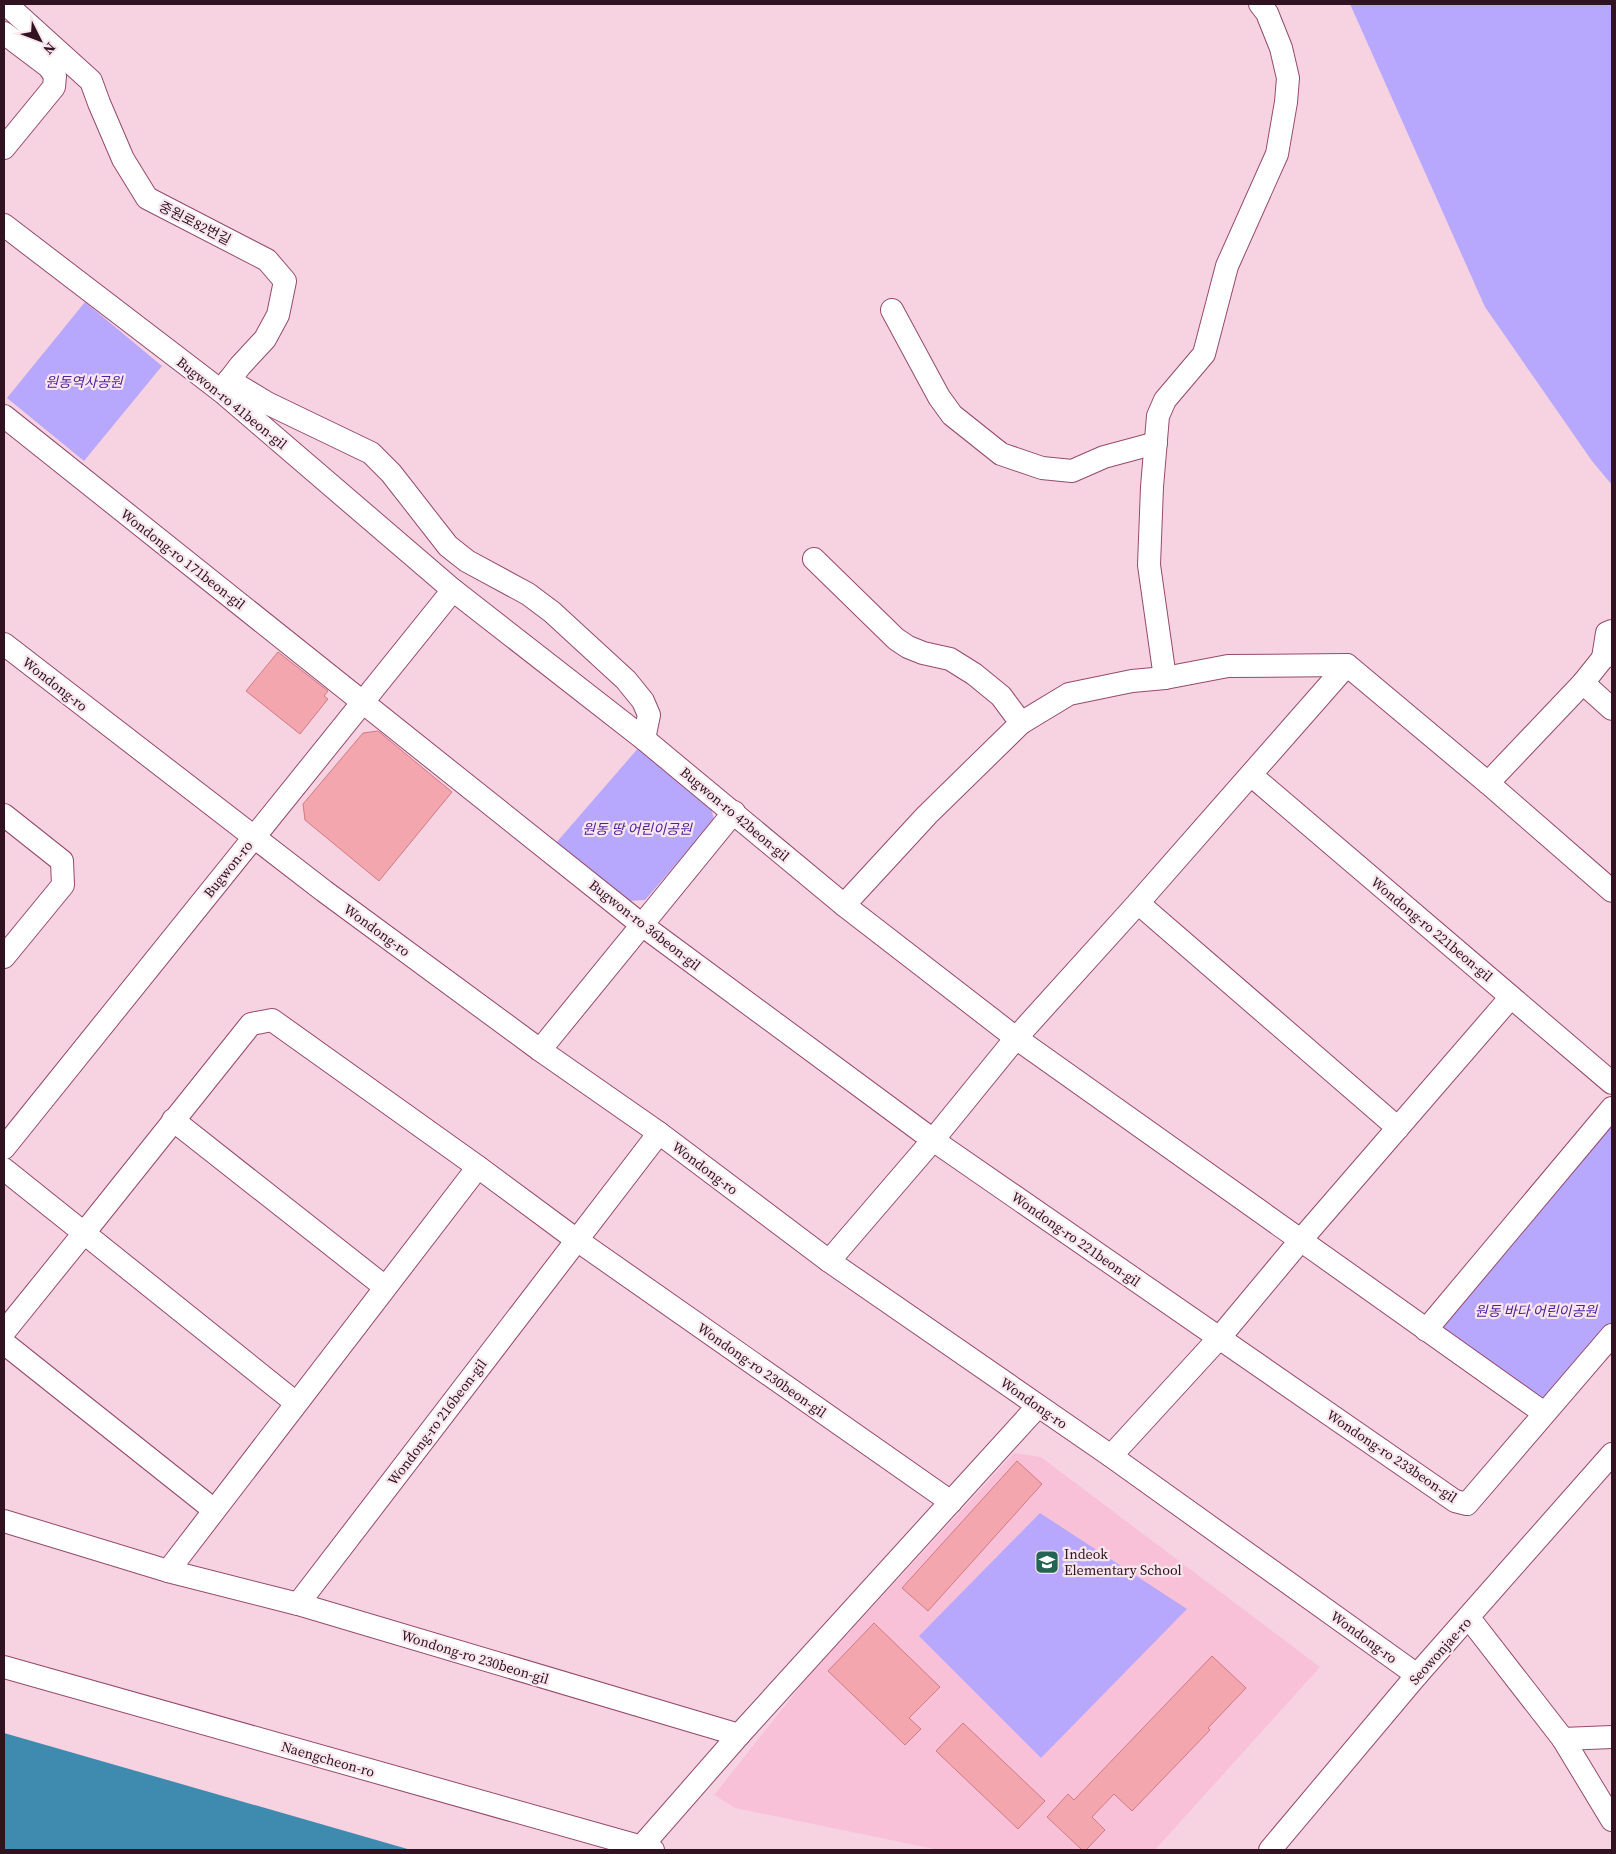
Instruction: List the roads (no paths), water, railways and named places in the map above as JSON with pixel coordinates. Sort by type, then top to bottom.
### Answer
[{"type":"street","name":"중원로82번길","points":[[6,4],[92,81],[99,103],[123,160],[147,198],[267,260],[285,281],[278,315],[266,339],[225,385]]},
{"type":"street","points":[[1165,678],[1149,565],[1152,487],[1158,416],[1165,400],[1204,354],[1227,266],[1276,154],[1286,102],[1288,78],[1281,48],[1267,13],[1260,4]]},
{"type":"street","points":[[4,33],[49,67],[55,76],[54,87],[4,148]]},
{"type":"street","name":"Bugwon-ro 41beon-gil","points":[[4,226],[225,385],[453,590]]},
{"type":"street","points":[[892,310],[939,397],[952,415],[1001,454],[1042,468],[1072,471],[1104,457],[1156,443]]},
{"type":"street","points":[[225,385],[371,453],[391,473],[448,546],[468,561],[528,594],[552,612],[626,680],[643,701],[649,715],[644,739]]},
{"type":"street","name":"Wondong-ro 171beon-gil","points":[[4,416],[363,701]]},
{"type":"street","points":[[814,559],[896,639],[908,647],[923,653],[950,659],[974,674],[1000,696],[1021,723]]},
{"type":"street","name":"Bugwon-ro","points":[[4,1148],[453,590]]},
{"type":"street","name":"Bugwon-ro 42beon-gil","points":[[453,590],[644,739],[844,905],[1016,1038]]},
{"type":"street","points":[[1488,782],[1607,656],[1607,633],[1612,632]]},
{"type":"street","name":"Wondong-ro","points":[[4,644],[324,891],[540,1050],[659,1133],[829,1261],[1111,1456],[1417,1675]]},
{"type":"street","points":[[829,1261],[933,1140],[1016,1038],[1138,904],[1347,665]]},
{"type":"street","points":[[844,905],[927,815],[1021,723],[1069,694],[1228,666],[1347,665],[1488,782],[1612,891]]},
{"type":"street","points":[[1583,683],[1612,709]]},
{"type":"street","name":"Bugwon-ro 36beon-gil","points":[[363,701],[642,924],[933,1140]]},
{"type":"street","name":"Wondong-ro 221beon-gil","points":[[1251,775],[1612,1083]]},
{"type":"street","points":[[540,1050],[734,812]]},
{"type":"street","points":[[4,815],[62,861],[63,885],[4,957]]},
{"type":"street","points":[[1138,904],[1398,1128]]},
{"type":"street","points":[[1111,1456],[1220,1337],[1300,1241],[1511,997]]},
{"type":"street","points":[[4,1332],[251,1024],[272,1020],[478,1167],[575,1239]]},
{"type":"street","points":[[1016,1038],[1544,1413]]},
{"type":"street","points":[[1426,1330],[1612,1108]]},
{"type":"street","points":[[173,1120],[386,1286]]},
{"type":"street","name":"Wondong-ro 216beon-gil","points":[[298,1604],[575,1239],[659,1133]]},
{"type":"street","name":"Wondong-ro 221beon-gil","points":[[933,1140],[1220,1337]]},
{"type":"street","points":[[168,1570],[478,1167]]},
{"type":"street","points":[[4,1169],[296,1403]]},
{"type":"street","name":"Wondong-ro 230beon-gil","points":[[575,1239],[951,1502]]},
{"type":"street","name":"Wondong-ro 233beon-gil","points":[[1220,1337],[1455,1501],[1467,1504],[1612,1335]]},
{"type":"street","points":[[4,1343],[214,1510]]},
{"type":"street","points":[[647,1849],[739,1735],[1038,1406]]},
{"type":"street","name":"Seowonjae-ro","points":[[1270,1850],[1417,1675],[1612,1454]]},
{"type":"street","points":[[4,1521],[168,1570],[298,1604]]},
{"type":"street","name":"Wondong-ro 230beon-gil","points":[[298,1604],[739,1735]]},
{"type":"street","points":[[1469,1618],[1563,1739],[1612,1820]]},
{"type":"street","name":"Naengcheon-ro","points":[[4,1667],[647,1849]]},
{"type":"street","points":[[1563,1739],[1612,1737]]},
{"type":"water","points":[[4,1733],[411,1850],[4,1850]]},
{"type":"place","name":"Indeok Elementary School","points":[[1047,1562]]},
{"type":"park label","name":"원동역사공원","points":[[84,382]]},
{"type":"park label","name":"원동 땅 어린이공원","points":[[637,829]]},
{"type":"park label","name":"원동 바다 어린이공원","points":[[1536,1311]]}]
